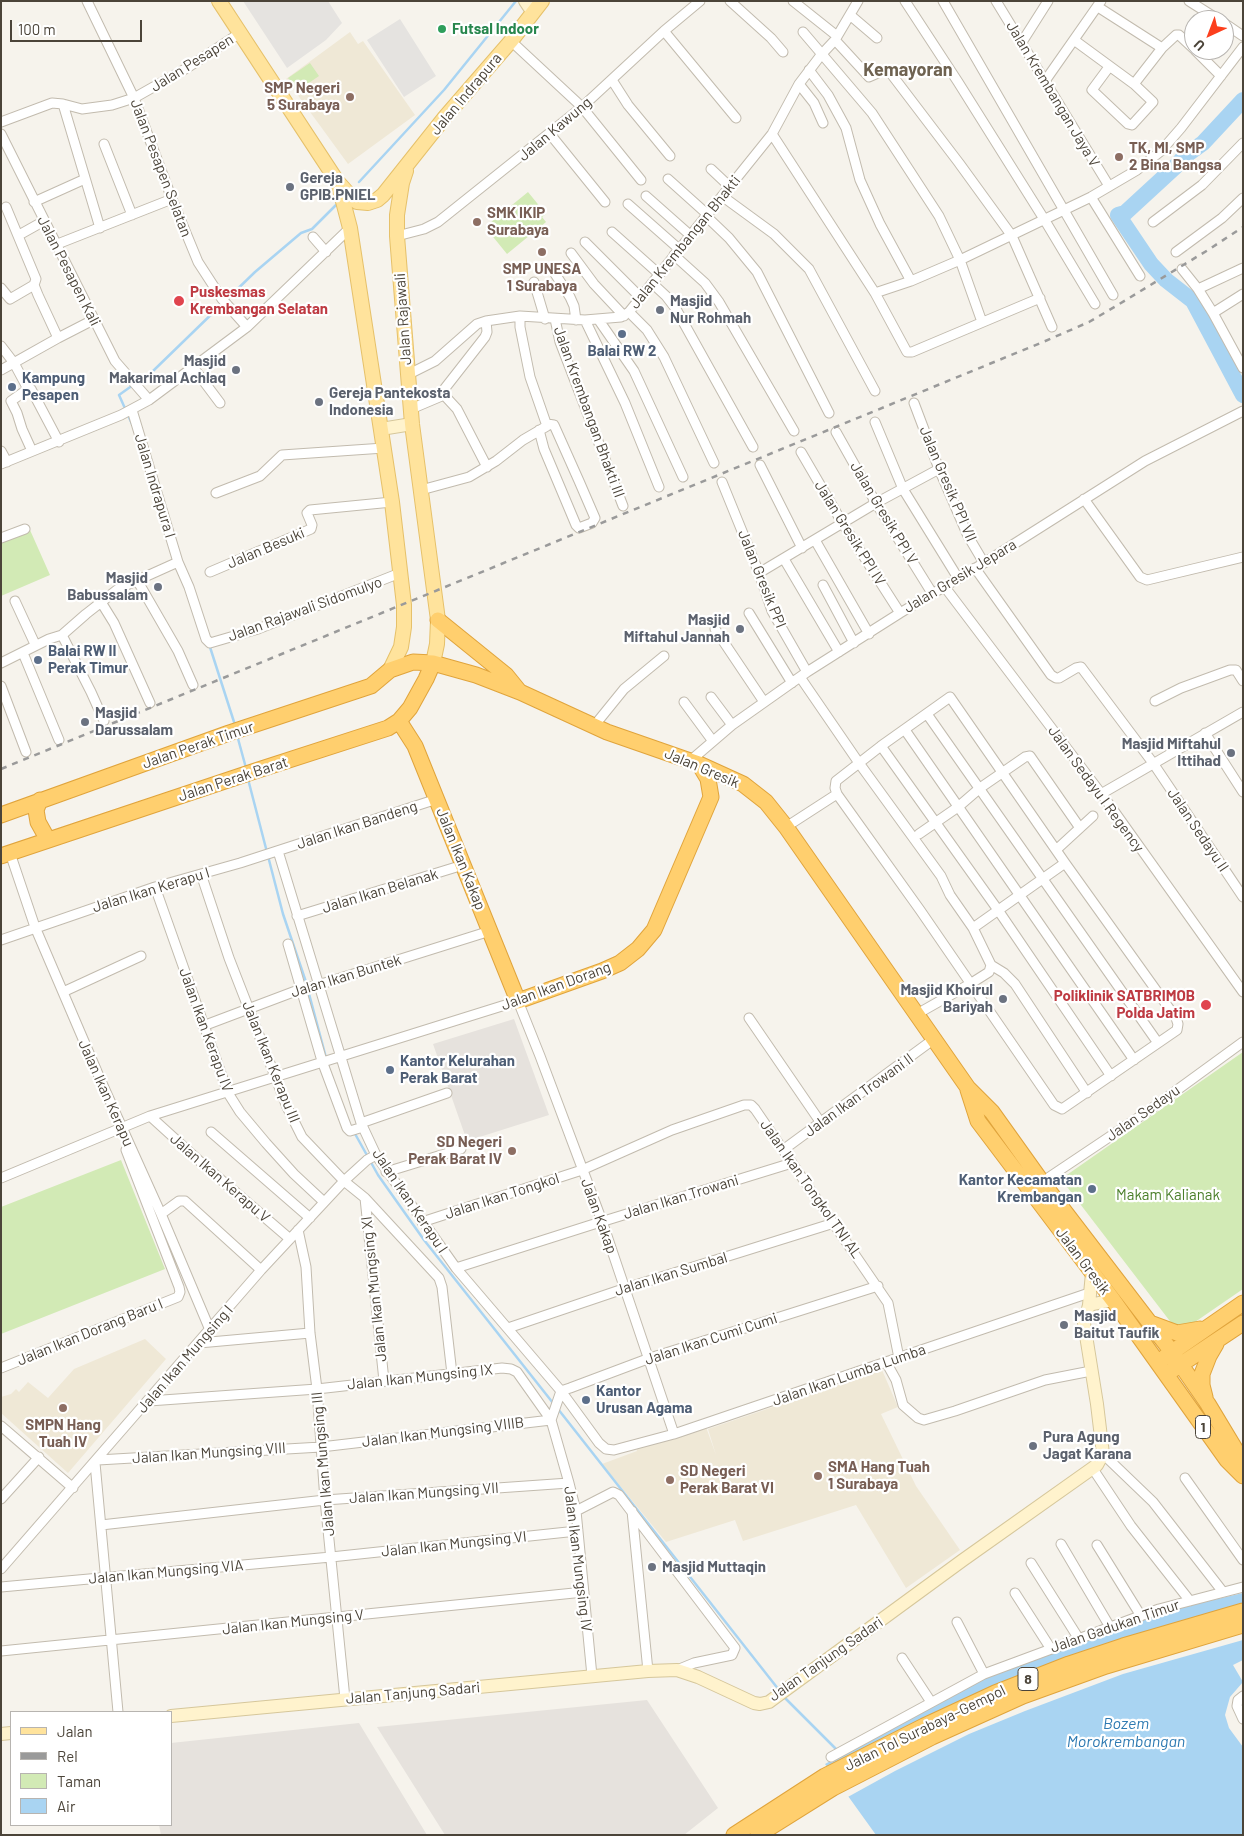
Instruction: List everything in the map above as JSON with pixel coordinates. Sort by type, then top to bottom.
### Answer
[{"type":"highway","points":[[438,620],[506,675],[520,692]]},
{"type":"highway","name":"Jalan Gresik","points":[[390,670],[414,662],[433,663],[476,675],[520,692],[594,726],[694,762],[743,784],[766,802],[968,1088],[992,1112],[1042,1182],[1172,1352],[1208,1404],[1243,1462]]},
{"type":"highway","name":"Jalan Perak Barat","points":[[6,855],[388,728],[399,721],[410,708],[426,680],[433,663]]},
{"type":"highway","name":"Jalan Perak Timur","points":[[1,815],[235,731],[371,686],[390,670]]},
{"type":"highway","name":"Jalan Ikan Kakap","points":[[399,721],[415,746],[518,1001]]},
{"type":"highway","points":[[694,762],[708,779],[711,797],[725,788],[743,784]]},
{"type":"highway","name":"Jalan Ikan Dorang","points":[[518,1001],[602,971],[620,963],[638,949],[654,930],[711,797]]},
{"type":"highway","points":[[40,800],[36,810],[38,822],[48,840]]},
{"type":"highway","name":"Jalan Gresik","points":[[968,1088],[978,1121],[1113,1300],[1227,1460],[1243,1476]]},
{"type":"highway","points":[[1162,1368],[1172,1352],[1243,1303]]},
{"type":"highway","points":[[1149,1322],[1177,1333],[1208,1328]]},
{"type":"highway","points":[[1162,1368],[1180,1366],[1243,1323]]},
{"type":"highway","points":[[1208,1404],[1202,1385],[1202,1374],[1218,1340]]},
{"type":"highway","name":"Jalan Tol Surabaya–Gempol","points":[[734,1835],[924,1726],[1019,1683],[1122,1646],[1243,1611]]},
{"type":"highway","name":"Jalan Tol Surabaya–Gempol","points":[[758,1835],[829,1782],[1023,1696],[1115,1663],[1243,1625]]},
{"type":"main road","points":[[219,1],[337,181],[357,202],[373,202],[383,195],[409,163]]},
{"type":"main road","name":"Jalan Indrapura","points":[[409,163],[445,117],[512,41],[529,7],[542,1]]},
{"type":"main road","name":"Jalan Rajawali","points":[[409,163],[402,182],[396,236],[412,424],[438,620],[437,644],[433,663]]},
{"type":"main road","points":[[337,181],[350,228],[392,502],[404,604],[404,627],[401,647],[390,670]]},
{"type":"street","name":"Jalan Pesapen Selatan","points":[[87,1],[134,98],[198,262],[222,299],[247,327]]},
{"type":"street","name":"Jalan Kawung","points":[[396,236],[424,230],[438,222],[550,134],[700,1]]},
{"type":"street","points":[[730,1],[771,38],[783,52]]},
{"type":"street","points":[[792,1],[836,38],[869,77],[885,70],[889,71],[1012,236],[1052,327]]},
{"type":"street","name":"Jalan Krembangan Bhakti","points":[[407,376],[434,361],[477,324],[486,320],[520,316],[581,320],[627,314],[772,134],[799,84],[822,53],[836,38],[858,1]]},
{"type":"street","points":[[905,1],[933,42],[1045,220],[1095,304]]},
{"type":"street","points":[[942,1],[1113,295]]},
{"type":"street","points":[[1022,42],[1048,1]]},
{"type":"street","points":[[1189,1],[1203,10]]},
{"type":"street","name":"Jalan Krembangan Jaya V","points":[[998,2],[1108,186]]},
{"type":"street","points":[[1045,81],[1099,4],[1162,48]]},
{"type":"street","points":[[850,15],[877,38]]},
{"type":"street","points":[[664,31],[736,118]]},
{"type":"street","points":[[803,32],[872,113],[939,216],[960,260],[982,322]]},
{"type":"street","name":"Jalan Pesapen","points":[[1,122],[52,103],[82,109],[112,105],[134,98],[187,68],[240,33]]},
{"type":"street","points":[[1134,84],[1162,48],[1176,35],[1179,35],[1184,40]]},
{"type":"street","points":[[1074,40],[1134,84],[1153,102],[1135,124],[1128,124],[1092,90],[1110,67]]},
{"type":"street","points":[[512,41],[582,107],[641,180]]},
{"type":"street","points":[[875,293],[911,282],[1012,236],[1091,197],[1137,170],[1161,150],[1181,128],[1243,47]]},
{"type":"street","points":[[1204,60],[1221,76]]},
{"type":"street","points":[[809,70],[825,90],[846,128],[860,180],[880,224],[911,282]]},
{"type":"street","points":[[612,80],[628,105],[670,156]]},
{"type":"street","points":[[799,84],[814,103],[823,123]]},
{"type":"street","points":[[63,104],[100,228]]},
{"type":"street","name":"Jalan Pesapen Kali","points":[[1,134],[55,245],[115,361],[146,398]]},
{"type":"street","points":[[550,134],[605,202]]},
{"type":"street","points":[[772,134],[875,293],[907,352],[912,352],[1040,298]]},
{"type":"street","points":[[1153,222],[1202,186],[1243,143]]},
{"type":"street","points":[[104,144],[132,215]]},
{"type":"street","points":[[711,169],[730,186]]},
{"type":"street","points":[[668,179],[729,238],[757,272],[830,413]]},
{"type":"street","points":[[34,202],[85,180]]},
{"type":"street","points":[[646,196],[690,235]]},
{"type":"street","points":[[722,196],[774,234],[809,269],[875,391]]},
{"type":"street","points":[[1091,197],[1140,276]]},
{"type":"street","points":[[1176,252],[1222,218],[1243,198]]},
{"type":"street","points":[[55,245],[172,199]]},
{"type":"street","points":[[628,204],[677,252],[705,283],[719,302],[794,431]]},
{"type":"street","points":[[1,288],[10,299],[34,285],[36,279],[6,207]]},
{"type":"street","points":[[19,235],[44,222]]},
{"type":"street","points":[[1,451],[4,463],[59,442],[130,411],[247,327],[350,228]]},
{"type":"street","points":[[612,232],[659,274]]},
{"type":"street","points":[[313,237],[326,252]]},
{"type":"street","points":[[585,242],[640,297]]},
{"type":"street","points":[[571,253],[594,284],[648,330],[664,358],[714,463]]},
{"type":"street","points":[[1198,288],[1243,268]]},
{"type":"street","points":[[552,269],[570,297],[625,403],[659,487]]},
{"type":"street","points":[[1182,269],[1198,288],[1243,368]]},
{"type":"street","name":"Jalan Krembangan Bhakti III","points":[[534,282],[560,342],[623,506]]},
{"type":"street","points":[[652,283],[676,309],[753,447]]},
{"type":"street","points":[[34,285],[58,338]]},
{"type":"street","points":[[1213,313],[1243,294]]},
{"type":"street","points":[[421,490],[469,477],[487,467],[544,427],[554,425],[595,518],[593,522],[579,528],[576,525],[544,449],[544,427],[530,377],[520,328],[520,316]]},
{"type":"street","points":[[598,319],[634,370],[683,477]]},
{"type":"street","points":[[1,370],[93,320]]},
{"type":"street","points":[[486,320],[487,335],[442,392],[457,409],[487,467]]},
{"type":"street","points":[[1,346],[14,363],[28,389],[31,389],[59,442]]},
{"type":"street","points":[[193,367],[220,403]]},
{"type":"street","points":[[28,389],[11,401],[32,451]]},
{"type":"street","points":[[411,409],[444,395]]},
{"type":"street","name":"Jalan Gresik PPI VII","points":[[914,403],[939,469],[968,536],[984,563]]},
{"type":"street","name":"Jalan Indrapura I","points":[[130,411],[178,562],[209,642]]},
{"type":"street","name":"Jalan Gresik Jepara","points":[[694,762],[712,740],[732,725],[804,675],[900,613],[984,563],[1145,460],[1243,411]]},
{"type":"street","points":[[875,422],[903,489],[958,578]]},
{"type":"street","points":[[381,429],[412,424]]},
{"type":"street","name":"Jalan Gresik PPI V","points":[[836,432],[876,503],[932,593]]},
{"type":"street","points":[[216,493],[260,476],[282,455],[384,448]]},
{"type":"street","name":"Jalan Gresik PPI IV","points":[[801,452],[843,524],[900,613]]},
{"type":"street","points":[[760,465],[802,548]]},
{"type":"street","points":[[759,573],[876,503],[939,469]]},
{"type":"street","name":"Jalan Gresik PPI","points":[[722,482],[759,573],[772,611],[804,675],[859,764],[941,876],[950,895],[973,928],[991,965]]},
{"type":"street","points":[[1084,499],[1140,577],[1147,580],[1243,557]]},
{"type":"street","name":"Jalan Besuki","points":[[210,572],[311,529],[312,525],[307,513],[310,510],[392,502]]},
{"type":"street","points":[[1,538],[25,529]]},
{"type":"street","points":[[815,540],[869,634]]},
{"type":"street","points":[[784,558],[840,652]]},
{"type":"street","points":[[1,663],[62,634],[118,589],[178,562]]},
{"type":"street","name":"Jalan Sedayu II","points":[[975,568],[1051,675],[1059,678],[1081,667],[1153,763],[1243,897]]},
{"type":"street","name":"Jalan Rajawali Sidomulyo","points":[[209,642],[258,629],[400,573]]},
{"type":"street","points":[[137,580],[178,650],[193,685]]},
{"type":"street","points":[[822,585],[854,643]]},
{"type":"street","name":"Jalan Sedayu I Regency","points":[[945,587],[1101,794],[1243,992]]},
{"type":"street","points":[[14,601],[35,646]]},
{"type":"street","points":[[102,602],[114,623],[150,703]]},
{"type":"street","points":[[749,613],[792,683]]},
{"type":"street","points":[[715,629],[764,702]]},
{"type":"street","points":[[62,634],[104,721]]},
{"type":"street","points":[[23,653],[59,740]]},
{"type":"street","points":[[594,726],[624,689],[664,656]]},
{"type":"street","points":[[1155,701],[1181,688],[1230,670],[1236,670],[1243,681]]},
{"type":"street","points":[[1,686],[26,752]]},
{"type":"street","points":[[711,697],[732,725]]},
{"type":"street","points":[[950,698],[1176,1018],[1177,1030],[1062,1109],[1054,1106],[837,794],[836,781],[859,764],[881,746],[950,698]]},
{"type":"street","points":[[684,702],[712,740]]},
{"type":"street","points":[[1101,794],[1243,712]]},
{"type":"street","points":[[927,714],[1158,1043]]},
{"type":"street","points":[[905,730],[1134,1060]]},
{"type":"street","points":[[1205,733],[1243,792]]},
{"type":"street","points":[[881,746],[998,910],[1111,1076]]},
{"type":"street","points":[[919,834],[958,807],[980,788],[1025,757],[1030,756],[1080,828]]},
{"type":"street","points":[[786,828],[837,794]]},
{"type":"street","name":"Jalan Ikan Bandeng","points":[[267,854],[437,799]]},
{"type":"street","points":[[1056,850],[1093,816]]},
{"type":"street","name":"Jalan Ikan Kerapu I","points":[[277,851],[316,985],[372,1157],[386,1172],[456,1268],[508,1328],[561,1392],[599,1443],[606,1449]]},
{"type":"street","name":"Jalan Ikan Kerapu I","points":[[1,940],[155,887],[267,854]]},
{"type":"street","name":"Jalan Ikan Kerapu","points":[[6,855],[119,1128],[161,1214],[210,1330]]},
{"type":"street","points":[[973,928],[1065,863]]},
{"type":"street","name":"Jalan Ikan Belanak","points":[[297,916],[463,865]]},
{"type":"street","name":"Jalan Ikan Kerapu III","points":[[202,874],[249,1008],[287,1107],[302,1137],[344,1181],[365,1198],[439,1278],[442,1287],[452,1374]]},
{"type":"street","name":"Jalan Ikan Kerapu IV","points":[[155,887],[228,1093],[240,1112],[266,1143],[294,1174],[324,1202]]},
{"type":"street","name":"Jalan Ikan Buntek","points":[[203,1026],[303,988],[490,931]]},
{"type":"street","points":[[288,944],[303,988],[323,1061],[347,1128],[350,1131],[447,1093]]},
{"type":"street","points":[[63,992],[141,956]]},
{"type":"street","points":[[917,1014],[989,972],[991,965],[1004,973],[1015,984],[1087,1093]]},
{"type":"street","name":"Jalan Ikan Dorang","points":[[323,1061],[339,1058],[518,1001]]},
{"type":"street","name":"Jalan Kakap","points":[[518,1001],[602,1221],[650,1358],[674,1434]]},
{"type":"street","points":[[749,1018],[820,1123]]},
{"type":"street","name":"Jalan Ikan Trowani II","points":[[783,1150],[934,1039]]},
{"type":"street","name":"Jalan Sedayu","points":[[1042,1182],[1151,1109],[1243,1042]]},
{"type":"street","points":[[1,1178],[150,1116],[228,1093],[323,1061]]},
{"type":"street","name":"Jalan Ikan Tongkol TNI AL","points":[[582,1170],[672,1130],[744,1104],[750,1105],[755,1109],[878,1286],[888,1303],[899,1358]]},
{"type":"street","name":"Jalan Ikan Kerapu V","points":[[150,1116],[290,1239]]},
{"type":"street","name":"Jalan Ikan Dorang Baru I","points":[[1,1368],[178,1297],[180,1292],[119,1128]]},
{"type":"street","points":[[211,1132],[310,1218]]},
{"type":"street","points":[[386,1172],[461,1149]]},
{"type":"street","name":"Jalan Ikan Mungsing I","points":[[1,1569],[261,1270],[344,1181],[372,1157]]},
{"type":"street","name":"Jalan Ikan Trowani","points":[[456,1268],[792,1163]]},
{"type":"street","name":"Jalan Ikan Tongkol","points":[[422,1222],[582,1170]]},
{"type":"street","name":"Jalan Ikan Mungsing XI","points":[[365,1198],[384,1381]]},
{"type":"street","points":[[161,1214],[179,1200],[185,1201],[261,1270]]},
{"type":"street","name":"Jalan Ikan Sumbal","points":[[508,1328],[626,1288],[834,1223]]},
{"type":"street","name":"Jalan Ikan Mungsing III","points":[[298,1230],[306,1267],[325,1500],[345,1699]]},
{"type":"street","points":[[1092,1273],[1084,1322],[1103,1454],[1153,1502],[1223,1592]]},
{"type":"street","name":"Jalan Ikan Cumi Cumi","points":[[561,1392],[650,1358],[878,1286]]},
{"type":"street","points":[[1089,1299],[1113,1300]]},
{"type":"street","name":"Jalan Ikan Lumba Lumba","points":[[606,1449],[614,1450],[674,1434],[886,1362],[1089,1299]]},
{"type":"street","points":[[199,1343],[310,1333]]},
{"type":"street","points":[[886,1362],[896,1380],[904,1405],[918,1418],[924,1420],[1045,1380],[1091,1371]]},
{"type":"street","name":"Jalan Ikan Mungsing IX","points":[[149,1401],[317,1388],[511,1369]]},
{"type":"street","name":"Jalan Ikan Mungsing IV","points":[[511,1369],[517,1372],[551,1419],[569,1483],[576,1511],[576,1531],[592,1676]]},
{"type":"street","points":[[551,1419],[561,1392]]},
{"type":"street","name":"Jalan Ikan Mungsing VIIIB","points":[[321,1447],[551,1419]]},
{"type":"street","points":[[1,1426],[73,1488]]},
{"type":"street","name":"Jalan Ikan Mungsing VIII","points":[[96,1461],[321,1447]]},
{"type":"street","name":"Jalan Tanjung Sadari","points":[[172,1716],[592,1676],[678,1670],[698,1677],[754,1703],[769,1702],[963,1560],[1093,1469],[1103,1454]]},
{"type":"street","points":[[1,1498],[39,1457]]},
{"type":"street","points":[[96,1461],[118,1711]]},
{"type":"street","points":[[1093,1469],[1126,1520],[1190,1601]]},
{"type":"street","points":[[1185,1478],[1243,1560]]},
{"type":"street","name":"Jalan Ikan Mungsing VII","points":[[101,1525],[325,1500],[569,1483]]},
{"type":"street","points":[[576,1511],[613,1492],[619,1495],[735,1648],[732,1655],[694,1663],[678,1670]]},
{"type":"street","points":[[632,1511],[648,1671]]},
{"type":"street","name":"Jalan Ikan Mungsing VI","points":[[331,1557],[576,1531]]},
{"type":"street","points":[[1061,1544],[1110,1627]]},
{"type":"street","points":[[1097,1545],[1141,1616]]},
{"type":"street","name":"Jalan Ikan Mungsing VIA","points":[[1,1587],[331,1557]]},
{"type":"street","points":[[1031,1563],[1080,1638]]},
{"type":"street","name":"Jalan Gadukan Timur","points":[[836,1755],[984,1674],[1159,1609],[1243,1586]]},
{"type":"street","name":"Jalan Ikan Mungsing V","points":[[1,1651],[584,1592]]},
{"type":"street","points":[[1015,1593],[1051,1649]]},
{"type":"street","points":[[957,1622],[984,1674]]},
{"type":"street","points":[[902,1658],[931,1702]]},
{"type":"street","points":[[1243,1696],[1238,1700],[1237,1706],[1243,1719]]},
{"type":"shaded area","points":[[243,1],[328,1],[342,23],[326,40],[287,68]]},
{"type":"shaded area","points":[[400,19],[436,76],[404,97],[367,40]]},
{"type":"shaded area","name":"SMP Negeri 5 Surabaya","points":[[350,32],[358,44],[363,41],[415,115],[348,164],[286,79]]},
{"type":"shaded area","points":[[514,1019],[549,1115],[467,1141],[433,1044]]},
{"type":"shaded area","name":"SMPN Hang Tuah IV","points":[[145,1339],[166,1359],[68,1473],[1,1413],[1,1397],[11,1394],[16,1389],[19,1392],[28,1382],[48,1398],[74,1369]]},
{"type":"shaded area","name":"SMA Hang Tuah 1 Surabaya","points":[[882,1370],[898,1407],[881,1414],[916,1486],[960,1550],[906,1588],[856,1505],[743,1541],[735,1520],[666,1542],[602,1464],[637,1451],[636,1448],[706,1427],[716,1455],[708,1429]]},
{"type":"shaded area","points":[[647,1700],[718,1808],[684,1835],[445,1835],[377,1727]]},
{"type":"shaded area","points":[[359,1723],[427,1835],[161,1835],[159,1826],[172,1826],[172,1743]]},
{"type":"green space","points":[[310,63],[319,76],[297,91],[288,78]]},
{"type":"green space","points":[[528,192],[546,214],[542,217],[546,222],[507,254],[485,227]]},
{"type":"green space","points":[[30,530],[50,575],[1,596],[1,540]]},
{"type":"green space","name":"Makam Kalianak","points":[[1243,1052],[1243,1289],[1179,1333],[1061,1179]]},
{"type":"green space","points":[[121,1160],[165,1269],[1,1334],[1,1207]]},
{"type":"water","name":"Bozem Morokrembangan","points":[[1243,1593],[1243,1660],[1233,1665],[1243,1682],[1230,1697],[1225,1715],[1229,1728],[1243,1747],[1243,1835],[876,1835],[825,1764],[982,1677],[1174,1609]]},
{"type":"pier","points":[[1243,1607],[1243,1640],[1123,1674],[1025,1711],[969,1734],[846,1798],[830,1770]]},
{"type":"waterway","points":[[359,182],[444,90],[516,1]]},
{"type":"waterway","points":[[1243,100],[1203,143],[1185,156],[1125,213],[1118,215],[1151,264],[1166,280],[1193,301],[1243,395]]},
{"type":"waterway","points":[[137,382],[153,371],[255,272],[301,233],[312,229],[338,203]]},
{"type":"waterway","points":[[132,424],[119,395],[133,385]]},
{"type":"waterway","points":[[209,644],[235,725]]},
{"type":"waterway","points":[[237,735],[246,768]]},
{"type":"waterway","points":[[248,779],[283,914],[307,985]]},
{"type":"waterway","points":[[308,990],[329,1069]]},
{"type":"waterway","points":[[354,1132],[378,1175],[424,1240],[553,1403]]},
{"type":"waterway","points":[[558,1409],[779,1690]]},
{"type":"waterway","points":[[784,1697],[838,1751]]},
{"type":"railway","points":[[1,769],[1089,322],[1243,227]]},
{"type":"place","name":"Futsal Indoor","points":[[442,29]]},
{"type":"place","name":"SMP Negeri 5 Surabaya","points":[[350,97]]},
{"type":"place","name":"TK, MI, SMP 2 Bina Bangsa","points":[[1119,157]]},
{"type":"place","name":"Gereja GPIB.PNIEL","points":[[290,187]]},
{"type":"place","name":"SMK IKIP Surabaya","points":[[477,222]]},
{"type":"place","name":"SMP UNESA 1 Surabaya","points":[[542,252]]},
{"type":"place","name":"Puskesmas Krembangan Selatan","points":[[179,301]]},
{"type":"place","name":"Masjid Nur Rohmah","points":[[660,310]]},
{"type":"place","name":"Balai RW 2","points":[[622,334]]},
{"type":"place","name":"Masjid Makarimal Achlaq","points":[[236,370]]},
{"type":"place","name":"Kampung Pesapen","points":[[12,387]]},
{"type":"place","name":"Gereja Pantekosta Indonesia","points":[[319,402]]},
{"type":"place","name":"Masjid Babussalam","points":[[158,587]]},
{"type":"place","name":"Masjid Miftahul Jannah","points":[[740,629]]},
{"type":"place","name":"Balai RW II Perak Timur","points":[[38,660]]},
{"type":"place","name":"Masjid Darussalam","points":[[85,722]]},
{"type":"place","name":"Masjid Miftahul Ittihad","points":[[1231,753]]},
{"type":"place","name":"Masjid Khoirul Bariyah","points":[[1003,999]]},
{"type":"place","name":"Poliklinik SATBRIMOB Polda Jatim","points":[[1206,1005]]},
{"type":"place","name":"Kantor Kelurahan Perak Barat","points":[[390,1070]]},
{"type":"place","name":"SD Negeri Perak Barat IV","points":[[512,1151]]},
{"type":"place","name":"Kantor Kecamatan Krembangan","points":[[1092,1189]]},
{"type":"place","name":"Masjid Baitut Taufik","points":[[1064,1325]]},
{"type":"place","name":"Kantor Urusan Agama","points":[[586,1400]]},
{"type":"place","name":"SMPN Hang Tuah IV","points":[[63,1408]]},
{"type":"place","name":"Pura Agung Jagat Karana","points":[[1033,1446]]},
{"type":"place","name":"SMA Hang Tuah 1 Surabaya","points":[[818,1476]]},
{"type":"place","name":"SD Negeri Perak Barat VI","points":[[670,1480]]},
{"type":"place","name":"Masjid Muttaqin","points":[[652,1567]]},
{"type":"district","name":"Kemayoran","points":[[908,70]]}]
